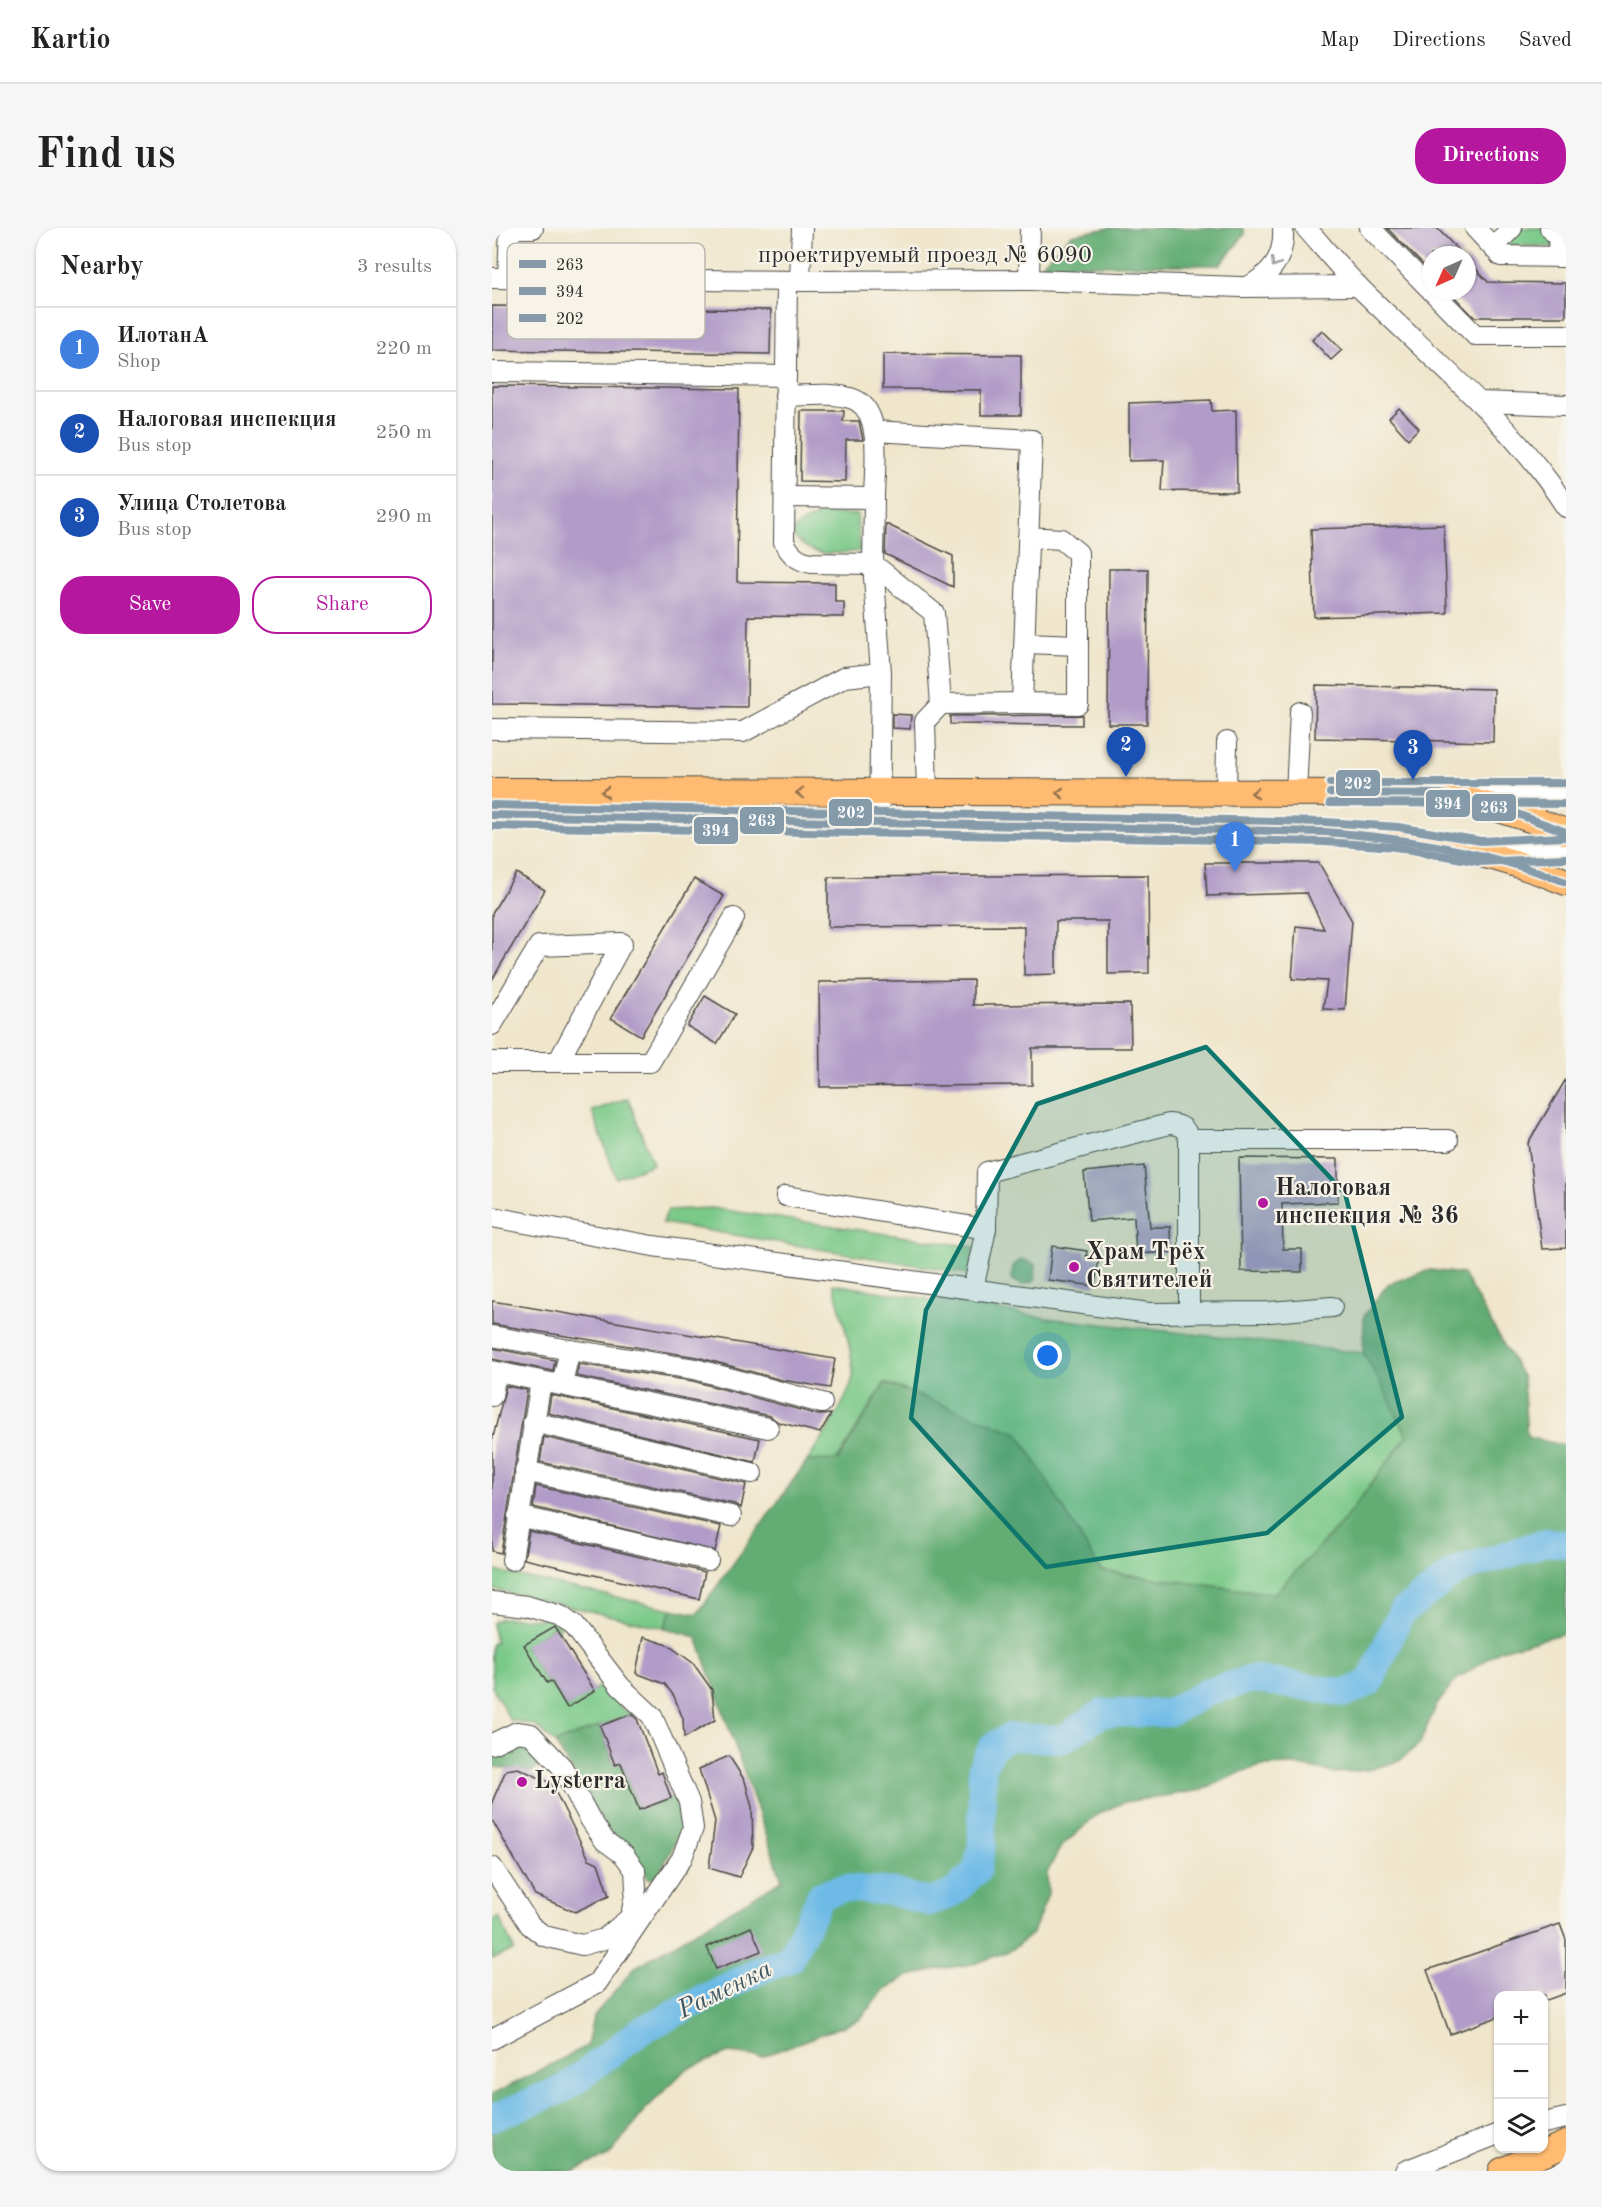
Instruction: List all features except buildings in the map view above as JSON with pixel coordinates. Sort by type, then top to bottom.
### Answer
[{"type":"main road","points":[[492,791],[1440,794],[1509,811],[1566,832]]},
{"type":"main road","points":[[492,815],[1016,825],[1396,837],[1480,852],[1566,882]]},
{"type":"main road","points":[[1502,2171],[1566,2144]]},
{"type":"street","points":[[500,278],[510,228],[533,228]]},
{"type":"street","points":[[802,228],[794,281],[786,386],[784,543],[795,557],[812,563],[873,564],[934,613],[941,704]]},
{"type":"street","points":[[1029,280],[1030,228]]},
{"type":"street","points":[[1248,286],[1266,276],[1274,267],[1280,254],[1283,228]]},
{"type":"street","points":[[1306,228],[1358,286],[1480,402],[1540,467],[1566,507]]},
{"type":"street","points":[[1370,228],[1422,280]]},
{"type":"street","points":[[1475,228],[1501,256],[1562,257],[1558,237],[1550,228]]},
{"type":"street","name":"проектируемый проезд № 6090","points":[[705,280],[1029,280],[1248,286],[1358,286]]},
{"type":"street","points":[[1442,300],[1475,335],[1566,335]]},
{"type":"street","points":[[492,372],[786,386],[852,398],[863,404],[871,413],[874,431],[873,564],[880,673],[879,822]]},
{"type":"street","points":[[1480,402],[1566,405]]},
{"type":"street","points":[[874,431],[1032,440],[1022,703]]},
{"type":"street","points":[[784,496],[874,498]]},
{"type":"street","points":[[927,793],[925,721],[941,704],[1078,704],[1078,553],[1061,538],[1028,537]]},
{"type":"street","points":[[1024,643],[1078,645]]},
{"type":"street","points":[[492,729],[743,732],[845,677],[880,673]]},
{"type":"street","points":[[1296,793],[1300,712]]},
{"type":"street","points":[[1226,793],[1227,742]]},
{"type":"street","points":[[1016,825],[1005,820],[1000,809],[1005,798],[1017,793]]},
{"type":"street","points":[[1440,794],[1566,795]]},
{"type":"street","points":[[1480,852],[1566,847]]},
{"type":"street","points":[[492,1062],[650,1062],[734,918]]},
{"type":"street","points":[[492,1024],[539,946],[622,943],[558,1062]]},
{"type":"street","points":[[976,1291],[975,1280],[986,1229],[987,1173],[1170,1124],[1180,1125],[1187,1131],[1189,1140],[1189,1312]]},
{"type":"street","points":[[1189,1140],[1448,1140]]},
{"type":"street","points":[[786,1196],[986,1229]]},
{"type":"street","points":[[492,1217],[652,1246],[1149,1313],[1270,1312],[1332,1307]]},
{"type":"street","points":[[492,1336],[695,1369],[822,1403]]},
{"type":"street","points":[[562,1383],[570,1350]]},
{"type":"street","points":[[492,1396],[494,1372],[562,1383],[768,1428]]},
{"type":"street","points":[[512,1560],[533,1422],[542,1381]]},
{"type":"street","points":[[533,1422],[752,1473]]},
{"type":"street","points":[[525,1471],[731,1516]]},
{"type":"street","points":[[518,1516],[708,1560]]},
{"type":"street","points":[[492,1602],[527,1606],[561,1616],[574,1626],[620,1686],[652,1716],[689,1802],[693,1828],[682,1858],[597,1983],[492,2039]]},
{"type":"street","points":[[492,1744],[517,1732],[531,1734],[562,1767],[590,1819],[605,1841],[624,1855],[635,1870],[636,1889],[627,1937]]},
{"type":"street","points":[[492,1867],[530,1925],[544,1936],[582,1945],[604,1939],[631,1917]]},
{"type":"street","points":[[1548,2122],[1566,2118]]},
{"type":"street","points":[[1405,2171],[1494,2136]]},
{"type":"highlighted area","points":[[1206,1047],[1345,1193],[1402,1417],[1267,1533],[1046,1567],[911,1418],[926,1310],[1037,1104]]},
{"type":"green space","points":[[1110,228],[1243,228],[1245,234],[1220,265],[1041,265],[1071,235]]},
{"type":"green space","points":[[1518,228],[1550,228],[1558,247],[1506,245]]},
{"type":"green space","points":[[821,514],[857,514],[860,551],[822,553],[814,551],[791,533],[800,524]]},
{"type":"green space","points":[[628,1098],[653,1164],[616,1178],[592,1111]]},
{"type":"green space","points":[[711,1208],[974,1247],[969,1274],[662,1223],[668,1210]]},
{"type":"green space","points":[[1022,1259],[1036,1265],[1035,1281],[1022,1285],[1011,1279],[1013,1266]]},
{"type":"green space","points":[[1430,1270],[1463,1274],[1523,1378],[1527,1437],[1566,1446],[1566,1633],[1501,1650],[1456,1680],[1436,1706],[1420,1743],[1399,1761],[1368,1770],[1335,1773],[1294,1765],[1262,1766],[1244,1771],[1202,1790],[1125,1802],[1099,1813],[1060,1848],[1047,1873],[1048,1894],[1033,1933],[1011,1950],[974,1964],[933,1970],[906,1977],[885,1989],[859,2020],[761,2057],[729,2053],[686,2069],[645,2110],[609,2156],[571,2171],[492,2171],[492,2095],[587,2046],[593,2017],[634,1968],[782,1880],[697,1637],[664,1628],[672,1609],[697,1614],[807,1461],[838,1460],[885,1383],[1018,1433],[1101,1571],[1274,1594],[1342,1523],[1407,1436],[1363,1353],[1364,1316],[1388,1284]]},
{"type":"green space","points":[[833,1284],[1047,1318],[1363,1353],[1407,1436],[1342,1523],[1274,1594],[1101,1571],[1018,1433],[885,1383],[837,1460],[807,1461],[841,1406],[853,1375],[849,1343]]},
{"type":"green space","points":[[492,1570],[672,1609],[664,1628],[492,1589]]},
{"type":"green space","points":[[501,1618],[551,1619],[562,1624],[558,1631],[555,1626],[524,1646],[547,1683],[551,1681],[567,1708],[601,1685],[623,1710],[635,1713],[555,1743],[534,1725],[510,1720],[492,1686],[492,1644],[496,1642],[492,1623]]},
{"type":"green space","points":[[600,1726],[614,1765],[621,1763],[639,1809],[671,1798],[682,1800],[684,1826],[657,1877],[648,1879],[643,1869],[613,1839],[555,1743]]},
{"type":"green space","points":[[513,1742],[534,1748],[542,1763],[530,1773],[492,1766],[492,1753]]},
{"type":"green space","points":[[499,1917],[514,1950],[492,1959],[492,1921]]},
{"type":"waterway","name":"Раменка","points":[[492,2118],[565,2088],[640,2031],[762,1969],[790,1959],[821,1895],[845,1888],[893,1892],[929,1902],[952,1894],[977,1870],[982,1844],[982,1767],[993,1746],[1009,1737],[1063,1739],[1102,1713],[1169,1713],[1207,1692],[1252,1679],[1346,1693],[1370,1682],[1401,1613],[1458,1570],[1546,1542],[1566,1544]]},
{"type":"transit line","name":"202","points":[[1330,783],[1566,783]]},
{"type":"transit line","name":"263","points":[[1330,793],[1440,794],[1509,811],[1566,832]]},
{"type":"transit line","name":"394","points":[[1330,803],[1566,804]]},
{"type":"transit line","name":"202","points":[[492,805],[1325,822],[1398,827],[1481,841],[1565,837]]},
{"type":"transit line","name":"263","points":[[492,815],[1325,832],[1387,838],[1448,848],[1507,862],[1566,882]]},
{"type":"transit line","name":"394","points":[[492,826],[1325,842],[1395,847],[1479,862],[1566,858]]},
{"type":"place","name":"Налоговая инспекция","points":[[1126,777]]},
{"type":"place","name":"Улица Столетова","points":[[1413,780]]},
{"type":"place","name":"ИлотанА","points":[[1235,872]]},
{"type":"place","name":"Налоговая инспекция № 36","points":[[1263,1203]]},
{"type":"place","name":"Храм Трёх Святителей","points":[[1074,1267]]},
{"type":"place","name":"Lysterra","points":[[522,1782]]}]
